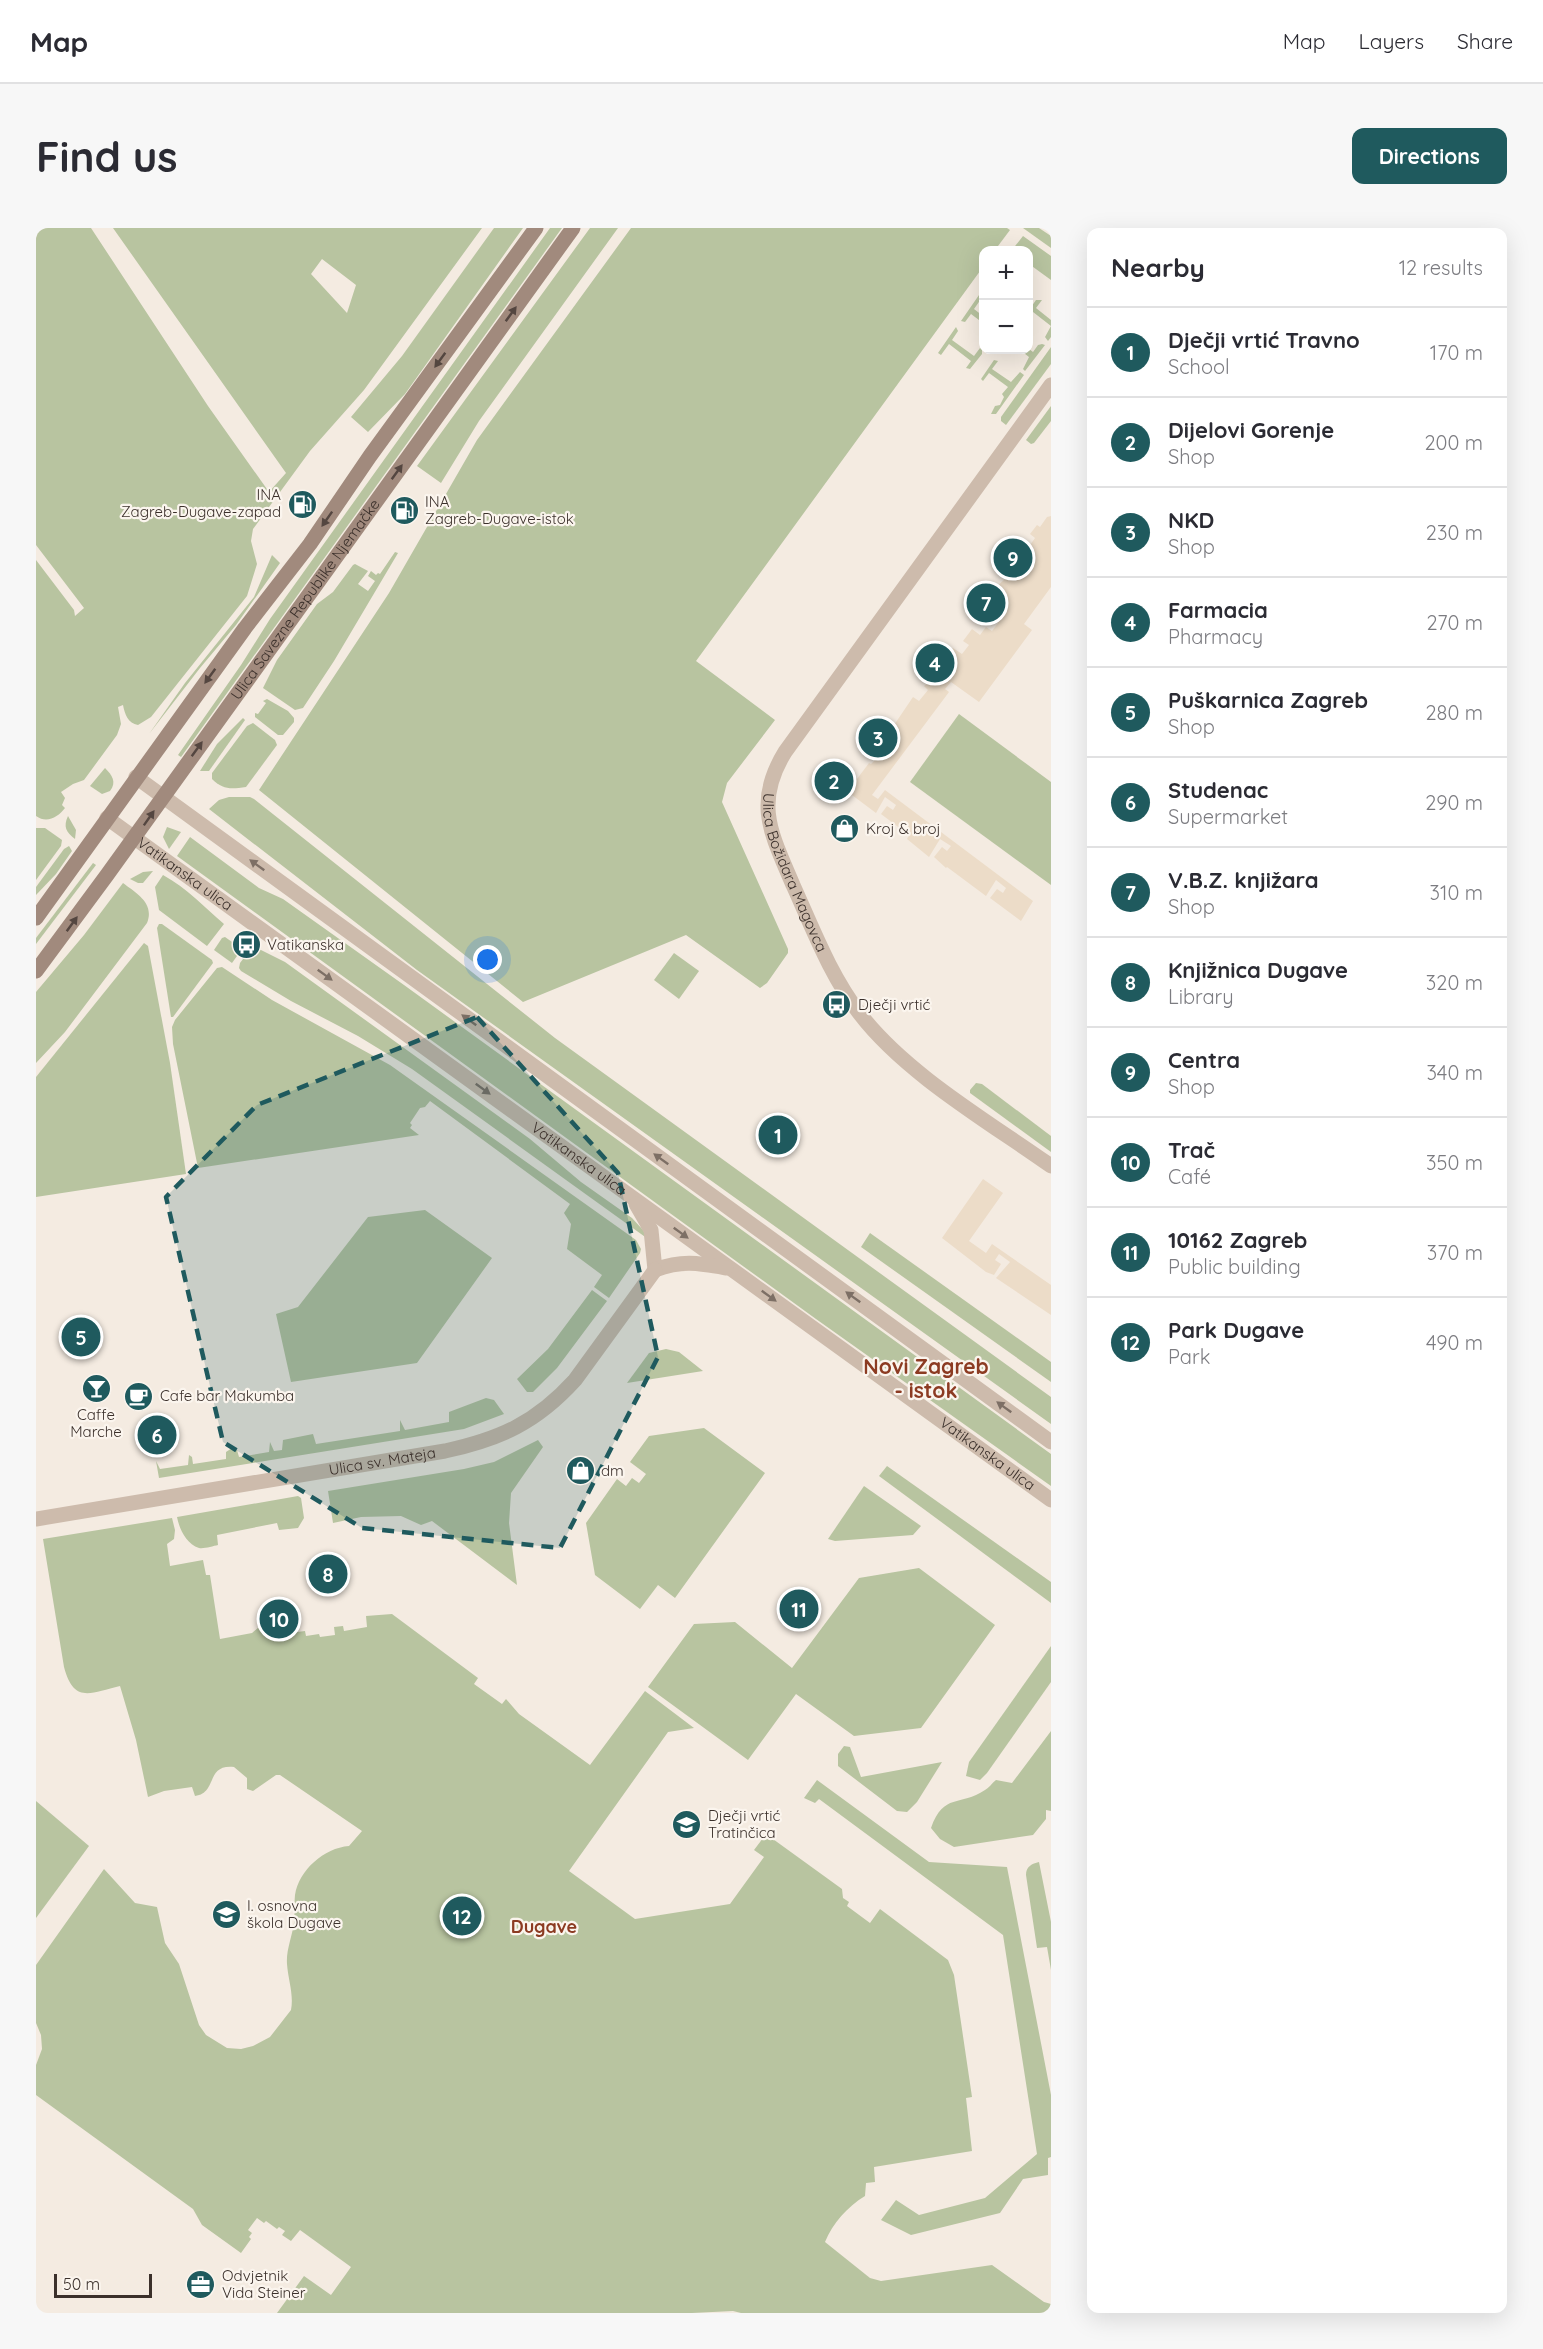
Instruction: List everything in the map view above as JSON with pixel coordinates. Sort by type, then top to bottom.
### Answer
[{"type":"main road","name":"Ulica Savezne Republike Njemačke","points":[[36,918],[244,628],[310,544],[370,456],[536,228]]},
{"type":"main road","name":"Ulica Savezne Republike Njemačke","points":[[36,971],[573,228]]},
{"type":"street","name":"Ulica Božidara Magovca","points":[[1051,385],[785,752],[772,775],[767,796],[769,820],[777,848],[832,970],[859,1012],[902,1058],[1051,1166]]},
{"type":"street","points":[[136,777],[1051,1442]]},
{"type":"street","name":"Vatikanska ulica","points":[[107,818],[1051,1500]]},
{"type":"street","points":[[633,1199],[651,1230],[655,1270],[675,1263],[693,1262],[731,1269]]},
{"type":"street","name":"Ulica sv. Mateja","points":[[36,1519],[445,1451],[477,1444],[502,1435],[536,1417],[575,1380],[655,1270]]},
{"type":"highlighted area","points":[[477,1017],[618,1173],[658,1357],[560,1548],[362,1528],[223,1442],[166,1197],[257,1105]]},
{"type":"green space","points":[[36,228],[91,228],[208,406],[269,492],[286,473],[113,228],[482,228],[364,390],[310,451],[253,529],[251,541],[257,564],[247,596],[151,717],[138,725],[128,718],[123,705],[118,707],[121,724],[117,735],[84,780],[61,792],[65,798],[62,805],[65,808],[56,817],[48,819],[36,816],[36,560],[74,610],[75,616],[84,608],[36,545]],"holes":[[[322,259],[356,285],[347,313],[311,274]]]},
{"type":"green space","points":[[494,228],[523,228],[405,394],[368,432],[351,417],[402,356]]},
{"type":"green space","points":[[550,228],[562,228],[181,757],[178,755],[270,619]]},
{"type":"green space","points":[[590,228],[618,228],[479,421],[441,483],[417,466]]},
{"type":"green space","points":[[631,228],[1007,228],[1010,230],[998,246],[979,246],[979,272],[696,661],[775,720],[727,783],[722,802],[788,949],[788,953],[767,983],[760,988],[686,935],[523,1002],[259,790],[389,593],[477,440]]},
{"type":"green space","points":[[1023,228],[1039,228],[1051,236],[1051,248]]},
{"type":"green space","points":[[1023,236],[1051,256],[1051,280],[1033,267],[1033,246],[1015,246]]},
{"type":"green space","points":[[979,295],[979,302],[974,309],[979,313],[979,320],[971,314],[965,322],[961,321]]},
{"type":"green space","points":[[1036,300],[1042,300],[1036,308],[1051,320],[1051,326],[1033,312],[1033,304]]},
{"type":"green space","points":[[1051,326],[1051,337],[1048,341],[1045,337]]},
{"type":"green space","points":[[956,327],[958,331],[952,340],[974,356],[979,349],[979,354],[982,354],[970,369],[966,368],[971,361],[949,344],[941,355],[938,353]]},
{"type":"green space","points":[[1038,345],[1045,345],[1025,371],[1023,369],[1029,357],[1025,354],[1033,354]]},
{"type":"green space","points":[[1051,347],[1051,364],[1006,425],[1001,421],[1001,417]]},
{"type":"green space","points":[[994,360],[998,361],[992,369],[1011,382],[1020,372],[1024,375],[996,414],[991,414],[995,406],[1000,405],[1004,397],[1002,394],[1008,387],[989,373],[983,381],[981,379]]},
{"type":"green space","points":[[1051,406],[1051,421],[1031,444],[1026,440]]},
{"type":"green space","points":[[395,552],[398,553],[334,661],[303,708],[295,710],[263,688],[277,660],[317,604],[333,592],[353,565],[368,571],[358,584],[368,591],[375,581],[368,576],[371,571],[376,575],[380,574]]},
{"type":"green space","points":[[272,555],[280,563],[236,625],[149,734],[185,683],[254,597]]},
{"type":"green space","points":[[267,699],[288,711],[294,718],[294,722],[283,735],[278,735],[255,717],[255,713],[258,714],[266,703],[263,701]]},
{"type":"green space","points":[[959,714],[1051,782],[1051,885],[910,782]]},
{"type":"green space","points":[[243,718],[245,720],[209,771],[200,771],[217,744]]},
{"type":"green space","points":[[253,723],[275,740],[277,745],[246,787],[224,787],[212,779],[212,773],[247,726]]},
{"type":"green space","points":[[105,768],[112,776],[113,785],[110,791],[102,794],[90,786]]},
{"type":"green space","points":[[229,797],[254,799],[555,1038],[1051,1397],[1051,1424],[417,970],[209,809],[219,800]]},
{"type":"green space","points":[[68,816],[76,830],[75,839],[66,829]]},
{"type":"green space","points":[[167,827],[181,832],[169,849],[163,837]]},
{"type":"green space","points":[[36,828],[45,828],[62,840],[61,846],[36,880]]},
{"type":"green space","points":[[190,837],[259,888],[283,899],[404,985],[1051,1454],[1051,1486],[816,1319],[177,856]]},
{"type":"green space","points":[[69,846],[72,851],[56,874],[36,895],[36,887],[64,849]]},
{"type":"green space","points":[[93,863],[96,865],[36,944],[36,938]]},
{"type":"green space","points":[[153,871],[143,883],[130,879],[143,872]]},
{"type":"green space","points":[[163,875],[188,892],[224,924],[207,946],[159,910],[155,887]]},
{"type":"green space","points":[[123,883],[146,904],[149,916],[147,923],[65,1032],[36,1063],[36,992],[84,935]]},
{"type":"green space","points":[[159,924],[212,960],[213,963],[173,1017],[171,1017],[157,928]]},
{"type":"green space","points":[[225,937],[242,949],[232,963],[214,950]]},
{"type":"green space","points":[[144,943],[148,946],[170,1063],[186,1174],[36,1197],[36,1077]]},
{"type":"green space","points":[[253,946],[285,962],[530,1139],[581,1182],[632,1218],[648,1239],[412,1069],[241,971],[240,963]]},
{"type":"green space","points":[[674,953],[699,971],[679,999],[654,980]]},
{"type":"green space","points":[[222,967],[272,1000],[390,1065],[636,1240],[641,1249],[640,1253],[609,1298],[594,1287],[602,1275],[567,1249],[571,1224],[564,1213],[570,1204],[430,1101],[425,1107],[420,1108],[410,1123],[412,1125],[410,1128],[419,1135],[198,1168],[173,1044],[172,1027],[175,1020],[217,968]]},
{"type":"green space","points":[[976,1083],[982,1084],[1051,1136],[1051,1152],[970,1093]]},
{"type":"green space","points":[[425,1210],[492,1258],[417,1363],[291,1382],[276,1314],[298,1307],[368,1217]]},
{"type":"green space","points":[[870,1233],[1051,1362],[1051,1382],[861,1247]]},
{"type":"green space","points":[[592,1290],[607,1301],[557,1368],[533,1392],[527,1392],[517,1379],[548,1349]]},
{"type":"green space","points":[[666,1349],[679,1352],[703,1371],[627,1383],[649,1353]]},
{"type":"green space","points":[[486,1398],[494,1400],[504,1414],[464,1429],[159,1478],[156,1461],[160,1469],[188,1465],[189,1455],[192,1457],[193,1464],[226,1459],[226,1452],[232,1448],[237,1450],[239,1457],[269,1452],[270,1442],[274,1451],[282,1450],[283,1440],[313,1434],[316,1444],[400,1431],[400,1420],[405,1430],[449,1422],[449,1412]]},
{"type":"green space","points":[[704,1428],[765,1473],[675,1598],[658,1585],[640,1609],[595,1575],[586,1523],[617,1479],[626,1486],[632,1478],[639,1483],[646,1474],[630,1462],[649,1436]]},
{"type":"green space","points":[[538,1440],[543,1447],[511,1493],[509,1523],[517,1585],[432,1521],[421,1525],[401,1516],[361,1517],[333,1523],[328,1491],[494,1462]]},
{"type":"green space","points":[[887,1466],[1051,1582],[1051,1603],[879,1476]]},
{"type":"green space","points":[[864,1486],[921,1526],[913,1535],[835,1541],[828,1539]]},
{"type":"green space","points":[[298,1496],[301,1498],[304,1518],[298,1528],[279,1530],[277,1523],[217,1535],[218,1545],[206,1548],[199,1548],[190,1543],[181,1531],[177,1517]]},
{"type":"green space","points":[[172,1518],[175,1530],[174,1539],[167,1544],[170,1566],[203,1560],[206,1575],[210,1575],[220,1639],[252,1633],[259,1627],[274,1626],[275,1635],[305,1631],[306,1636],[335,1635],[334,1627],[343,1626],[344,1631],[367,1627],[366,1616],[392,1614],[478,1678],[474,1684],[502,1704],[506,1699],[519,1714],[590,1765],[645,1691],[694,1728],[668,1732],[569,1871],[635,1919],[730,1904],[764,1857],[754,1850],[766,1834],[842,1889],[843,1898],[849,1902],[847,1906],[870,1923],[880,1909],[948,1960],[954,1975],[972,2097],[966,2098],[972,2151],[874,2167],[875,2182],[866,2183],[865,2196],[841,2216],[825,2242],[870,2278],[881,2281],[992,2265],[1044,2302],[1051,2304],[1051,2313],[741,2313],[733,2311],[692,2313],[277,2313],[304,2276],[331,2295],[351,2267],[300,2230],[291,2241],[282,2235],[285,2231],[257,2218],[248,2230],[252,2233],[249,2237],[251,2239],[241,2253],[202,2225],[193,2209],[36,2095],[36,2065],[42,2049],[41,2035],[36,2023],[36,1965],[104,1869],[135,1903],[157,1907],[165,1943],[179,1964],[199,2025],[206,2035],[227,2048],[241,2049],[253,2046],[270,2037],[291,2010],[292,1999],[287,1959],[294,1923],[297,1886],[314,1862],[331,1851],[349,1846],[362,1831],[280,1775],[276,1775],[253,1791],[247,1789],[247,1778],[234,1767],[219,1770],[202,1794],[195,1796],[192,1787],[164,1791],[148,1797],[136,1740],[120,1686],[84,1693],[73,1687],[68,1679],[64,1667],[43,1539]]},
{"type":"green space","points":[[919,1568],[995,1625],[921,1728],[854,1736],[796,1694],[748,1760],[648,1687],[694,1624],[735,1622],[792,1668],[859,1578]]},
{"type":"green space","points":[[1051,1646],[1051,1682],[987,1773],[980,1780],[966,1776],[969,1762]]},
{"type":"green space","points":[[1051,1731],[1051,1811],[1046,1810],[1046,1819],[1033,1835],[954,1847],[940,1839],[931,1828],[941,1809],[976,1795],[996,1780],[1012,1783]]},
{"type":"green space","points":[[844,1746],[850,1747],[861,1777],[942,1762],[917,1802],[907,1812],[897,1811],[838,1766],[838,1754]]},
{"type":"green space","points":[[817,1780],[929,1862],[1007,1867],[1051,2095],[1051,2157],[1048,2158],[1048,2175],[1023,2179],[1000,2213],[911,2235],[881,2220],[896,2200],[919,2215],[985,2198],[1037,2154],[1003,1935],[819,1799],[815,1803],[804,1798]]},
{"type":"green space","points":[[36,1801],[89,1846],[36,1918]]},
{"type":"green space","points":[[1039,1862],[1051,1922],[1051,1970],[1047,1947],[1037,1948],[1026,1875],[1028,1867]]},
{"type":"shaded area","points":[[1051,516],[1051,587],[1024,624],[1032,630],[979,702],[951,682],[945,689],[949,692],[872,795],[878,799],[885,790],[1033,901],[1021,921],[990,898],[997,889],[1003,893],[1006,888],[996,880],[986,896],[934,857],[942,847],[947,851],[951,846],[940,839],[929,857],[907,839],[909,835],[881,814],[887,806],[893,810],[896,805],[885,797],[876,813],[852,795],[854,792],[846,786],[853,776],[857,779],[869,763],[874,761],[887,739],[884,736],[890,731],[913,697],[919,701],[928,690],[924,686],[936,669],[940,671],[953,648],[962,654],[969,645],[963,641],[972,629],[980,635],[986,627],[992,631],[998,623],[990,617],[1005,596],[994,589],[1006,580],[1017,566],[1014,563],[1024,546],[1028,548],[1035,538],[1030,534],[1037,525],[1040,527],[1047,517]]},
{"type":"shaded area","points":[[983,1179],[1003,1193],[969,1241],[986,1253],[992,1244],[1051,1285],[1051,1315],[996,1278],[1010,1262],[999,1254],[995,1260],[1001,1264],[994,1275],[986,1272],[942,1238]]},
{"type":"place","name":"INA Zagreb-Dugave-zapad","points":[[302,504]]},
{"type":"place","name":"INA Zagreb-Dugave-istok","points":[[404,511]]},
{"type":"place","name":"Centra","points":[[1013,558]]},
{"type":"place","name":"V.B.Z. knjižara","points":[[986,603]]},
{"type":"place","name":"Farmacia","points":[[935,663]]},
{"type":"place","name":"NKD","points":[[878,738]]},
{"type":"place","name":"Dijelovi Gorenje","points":[[834,781]]},
{"type":"place","name":"Kroj & broj","points":[[845,829]]},
{"type":"place","name":"Vatikanska","points":[[246,945]]},
{"type":"place","name":"Dječji vrtić","points":[[837,1005]]},
{"type":"place","name":"Dječji vrtić Travno","points":[[778,1135]]},
{"type":"place","name":"Puškarnica Zagreb","points":[[81,1337]]},
{"type":"place","name":"Caffe Marche","points":[[96,1388]]},
{"type":"place","name":"Cafe bar Makumba","points":[[139,1396]]},
{"type":"place","name":"Studenac","points":[[157,1435]]},
{"type":"place","name":"dm","points":[[580,1471]]},
{"type":"place","name":"Knjižnica Dugave","points":[[328,1574]]},
{"type":"place","name":"10162 Zagreb","points":[[799,1609]]},
{"type":"place","name":"Trač","points":[[279,1619]]},
{"type":"place","name":"Dječji vrtić Tratinčica","points":[[687,1825]]},
{"type":"place","name":"I. osnovna škola Dugave","points":[[226,1915]]},
{"type":"place","name":"Park Dugave","points":[[462,1916]]},
{"type":"place","name":"Odvjetnik Vida Steiner","points":[[201,2285]]},
{"type":"district","name":"Novi Zagreb - istok","points":[[926,1379]]},
{"type":"district","name":"Dugave","points":[[544,1927]]}]
